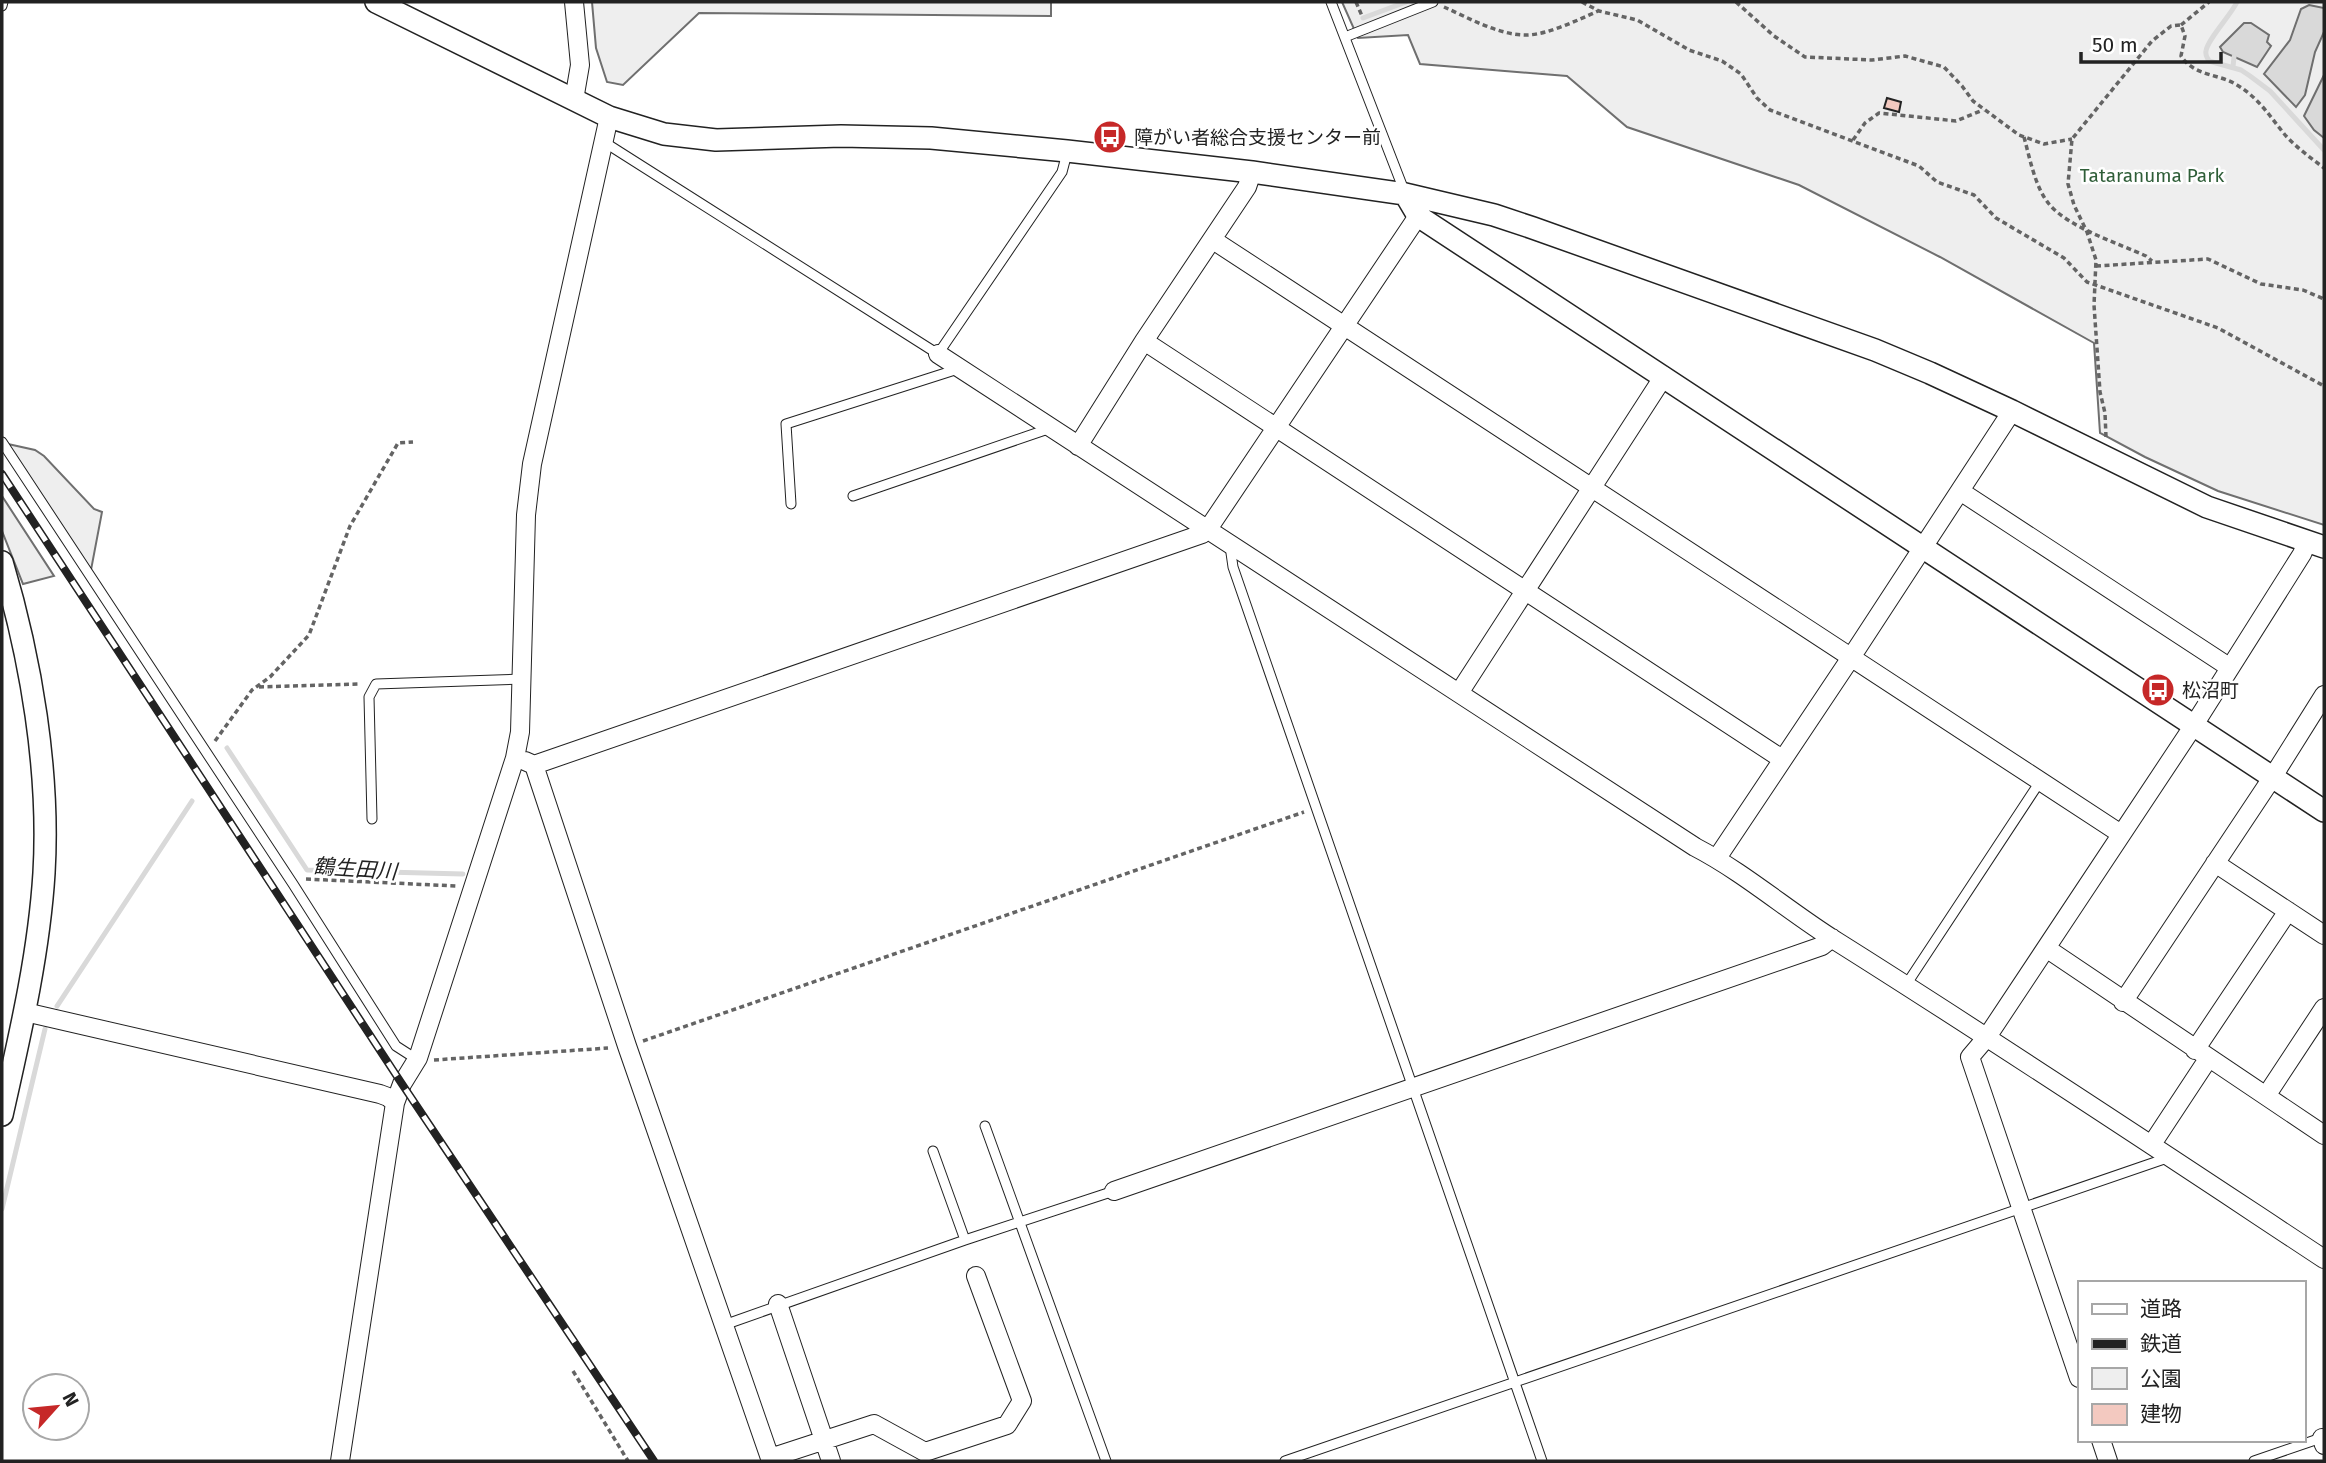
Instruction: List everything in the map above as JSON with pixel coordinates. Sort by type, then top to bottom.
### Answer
[{"type":"street","points":[[376,2],[609,117],[664,134],[716,140],[931,138],[1067,151],[1252,172],[1405,194],[1494,215],[1875,350],[2012,411],[2207,507],[2316,544]]},
{"type":"street","points":[[574,2],[580,65],[575,100]]},
{"type":"street","points":[[341,1461],[395,1103],[402,1084],[418,1058],[520,732],[526,515],[532,464],[609,117]]},
{"type":"street","points":[[1078,446],[1143,341],[1247,187],[1252,172]]},
{"type":"street","points":[[1405,194],[1418,216],[2324,811]]},
{"type":"street","points":[[514,758],[534,765],[1202,534],[1208,529],[1418,216]]},
{"type":"street","points":[[1213,240],[2121,834]]},
{"type":"street","points":[[1143,341],[1782,759]]},
{"type":"street","points":[[938,354],[1717,858],[1832,938],[2152,1144],[2324,1259]]},
{"type":"street","points":[[1459,693],[1664,376]]},
{"type":"street","points":[[1717,858],[2012,411]]},
{"type":"street","points":[[1960,491],[2230,667]]},
{"type":"street","points":[[2078,1375],[1970,1057],[1987,1037],[2194,725],[2302,554],[2316,544]]},
{"type":"street","points":[[2,562],[13,600],[30,688],[40,749],[46,828],[42,899],[25,1012],[8,1052],[2,1115]]},
{"type":"street","points":[[2123,1002],[2324,695]]},
{"type":"street","points":[[534,765],[627,1046],[770,1460],[874,1424],[925,1452],[1007,1425],[1022,1401],[976,1276]]},
{"type":"street","points":[[2215,863],[2324,935]]},
{"type":"street","points":[[2152,1144],[2201,1054],[2287,911]]},
{"type":"street","points":[[1114,1191],[1822,946],[1832,938]]},
{"type":"street","points":[[2046,948],[2324,1135]]},
{"type":"street","points":[[2266,1096],[2324,1008]]},
{"type":"street","points":[[25,1012],[380,1094],[395,1103]]},
{"type":"street","points":[[778,1304],[831,1461]]},
{"type":"street","points":[[2102,1442],[2108,1461]]},
{"type":"lane","points":[[1331,2],[1405,194]]},
{"type":"lane","points":[[1345,37],[1433,2]]},
{"type":"lane","points":[[604,142],[938,354],[1062,172],[1067,151]]},
{"type":"lane","points":[[791,504],[786,424],[960,369]]},
{"type":"lane","points":[[853,496],[1051,428]]},
{"type":"lane","points":[[2,442],[293,884],[396,1046],[418,1058]]},
{"type":"lane","points":[[1233,544],[1230,553],[1233,567],[1542,1461]]},
{"type":"lane","points":[[372,819],[369,697],[376,684],[523,679]]},
{"type":"lane","points":[[1906,985],[2041,780]]},
{"type":"lane","points":[[985,1126],[1105,1461]]},
{"type":"lane","points":[[933,1151],[965,1240]]},
{"type":"lane","points":[[1285,1461],[2170,1157]]},
{"type":"lane","points":[[724,1325],[778,1304],[1114,1191]]},
{"type":"lane","points":[[2254,1461],[2323,1440]]},
{"type":"path","points":[[1356,2],[1363,18]]},
{"type":"path","points":[[1433,2],[1505,33],[1528,36],[1554,29],[1599,10]]},
{"type":"path","points":[[1582,2],[1599,10],[1637,20],[1689,50],[1722,61],[1741,74],[1756,98],[1770,110],[1919,166],[1937,182],[1974,194],[1996,218],[2054,251],[2094,286],[2193,317],[2324,386]]},
{"type":"path","points":[[1736,2],[1774,36],[1805,57],[1872,60],[1905,56],[1944,67],[1983,110],[2024,137],[2044,144],[2073,139]]},
{"type":"path","points":[[2106,440],[2105,414],[2100,391],[2094,286],[2096,260],[2068,184],[2073,139],[2152,41],[2171,26],[2181,25],[2209,2]]},
{"type":"path","points":[[2181,25],[2186,36],[2182,56],[2187,65],[2202,74],[2216,75],[2238,85],[2262,105],[2287,137],[2324,168]]},
{"type":"path","points":[[1853,140],[1864,123],[1879,113],[1956,121],[1983,110]]},
{"type":"path","points":[[2024,137],[2035,175],[2049,204],[2066,218],[2152,261]]},
{"type":"path","points":[[2096,267],[2208,259],[2261,284],[2303,290],[2324,299]]},
{"type":"path","points":[[205,754],[257,687],[270,677],[309,635],[350,526],[398,443],[414,442]]},
{"type":"path","points":[[257,687],[376,684]]},
{"type":"path","points":[[418,1058],[429,1060],[627,1046],[1316,808]]},
{"type":"path","points":[[293,884],[303,879],[462,886],[471,889]]},
{"type":"path","points":[[573,1371],[628,1461]]},
{"type":"green space","points":[[592,2],[1051,2],[1051,16],[699,13],[623,85],[607,82],[596,48]]},
{"type":"green space","name":"Tataranuma Park","points":[[1342,2],[2324,2],[2324,525],[2218,491],[2100,433],[2094,343],[1940,257],[1799,185],[1627,127],[1567,76],[1420,64],[1408,35],[1358,38]]},
{"type":"green space","points":[[8,444],[35,450],[44,456],[94,509],[102,512],[91,570]]},
{"type":"green space","points":[[2,496],[54,576],[23,584],[2,531]]},
{"type":"shaded area","points":[[2309,5],[2324,8],[2324,32],[2315,52],[2305,95],[2296,107],[2264,74],[2290,40],[2301,9]]},
{"type":"shaded area","points":[[2244,23],[2251,23],[2269,35],[2267,42],[2271,46],[2257,67],[2223,52],[2220,47]]},
{"type":"shaded area","points":[[2324,75],[2324,138],[2304,116]]},
{"type":"building","points":[[1887,98],[1901,102],[1899,112],[1884,108]]},
{"type":"waterway","name":"鶴生田川","points":[[1363,18],[1406,2]]},
{"type":"waterway","points":[[2237,2],[2207,46],[2209,61],[2241,70],[2270,91],[2324,150]]},
{"type":"waterway","points":[[2233,67],[2234,57]]},
{"type":"waterway","name":"鶴生田川","points":[[227,748],[307,870],[463,874]]},
{"type":"waterway","name":"鶴生田川","points":[[57,1006],[192,801]]},
{"type":"waterway","name":"鶴生田川","points":[[2,1209],[45,1029]]},
{"type":"railway","points":[[2,474],[402,1084],[654,1461]]},
{"type":"place","name":"障がい者総合支援センター前","points":[[1110,137]]},
{"type":"place","name":"松沼町","points":[[2158,690]]}]
